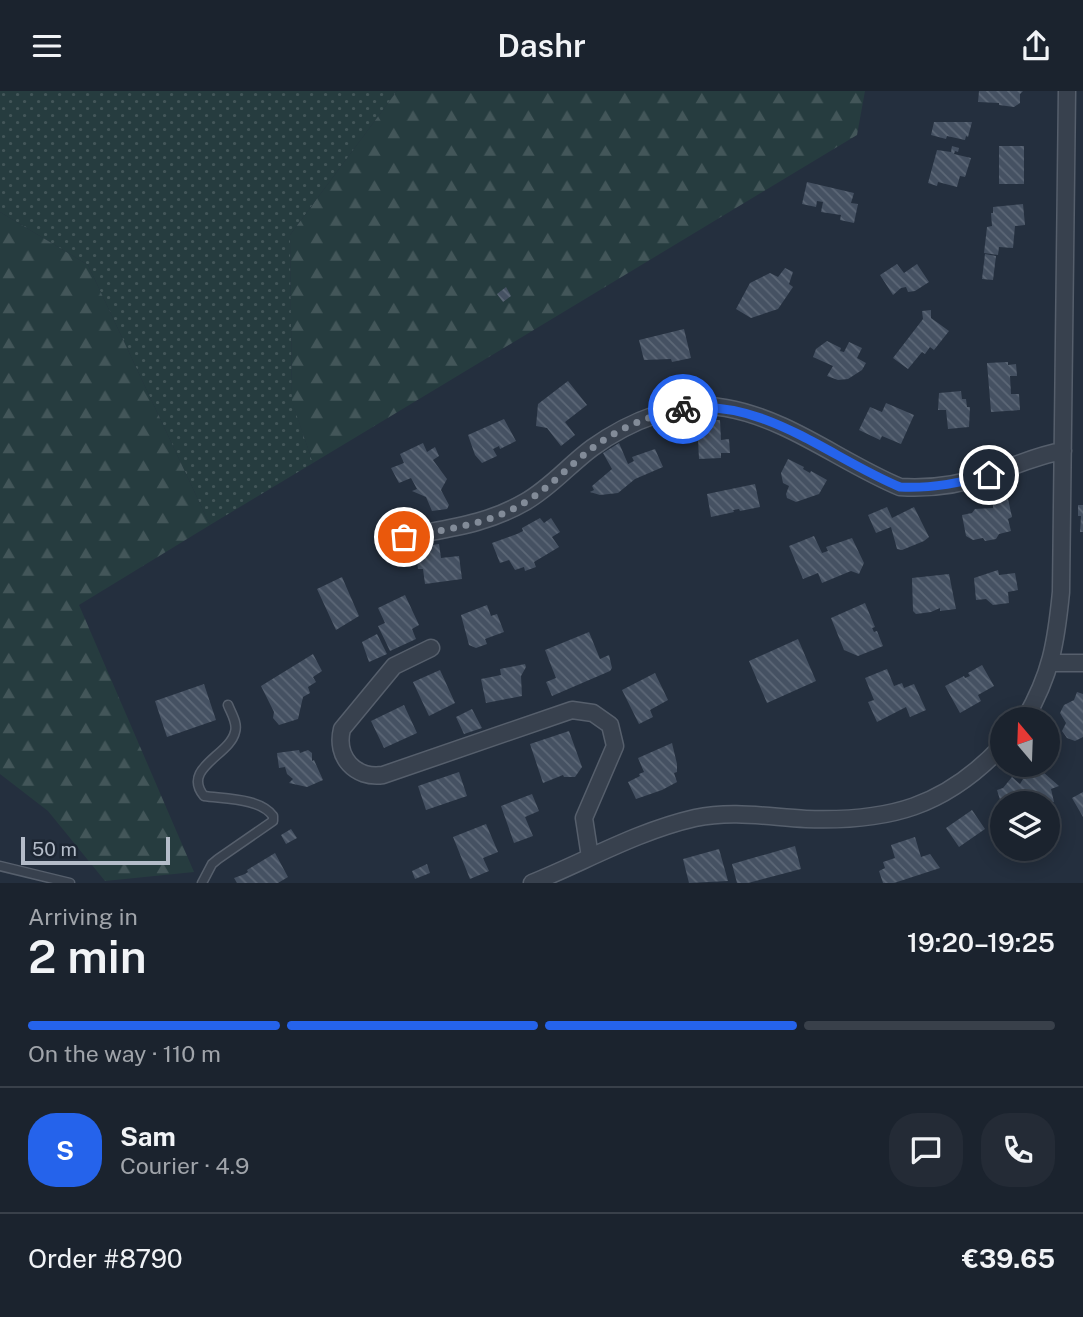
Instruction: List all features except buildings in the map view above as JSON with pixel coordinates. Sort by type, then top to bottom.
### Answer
[{"type":"street","points":[[1032,707],[1041,690],[1050,663],[1057,635],[1061,592],[1067,91]]},
{"type":"street","points":[[404,537],[486,522],[527,501],[592,448],[619,431],[659,413],[697,407],[725,407],[761,418],[900,487],[919,488],[960,483],[1045,454],[1063,451]]},
{"type":"street","points":[[431,648],[394,666],[342,729],[339,739],[344,755],[356,772],[368,777],[383,775],[572,710],[593,713],[610,725],[615,746],[584,818],[590,857]]},
{"type":"street","points":[[1050,663],[1083,663]]},
{"type":"street","points":[[539,881],[654,830],[695,818],[747,813],[806,819],[887,815],[936,797],[960,784],[990,759]]},
{"type":"lane","points":[[202,883],[218,859],[272,821],[273,816],[258,804],[204,796],[197,784],[198,775],[204,767],[229,744],[235,734],[235,722],[228,705]]},
{"type":"lane","points":[[0,866],[70,883]]},
{"type":"green space","points":[[0,91],[397,91],[290,235],[292,401],[313,463],[210,525],[88,265],[0,212]]},
{"type":"green space","points":[[397,91],[865,91],[857,135],[313,463],[292,402],[290,235]]},
{"type":"green space","points":[[0,212],[88,265],[210,525],[79,605],[194,872],[105,881],[48,811],[0,774]]},
{"type":"way so far","points":[[404,537],[486,522],[527,501],[592,448],[619,431],[659,413],[683,409]]},
{"type":"route","points":[[683,409],[725,407],[761,418],[900,487],[919,488],[960,483],[989,475]]}]
